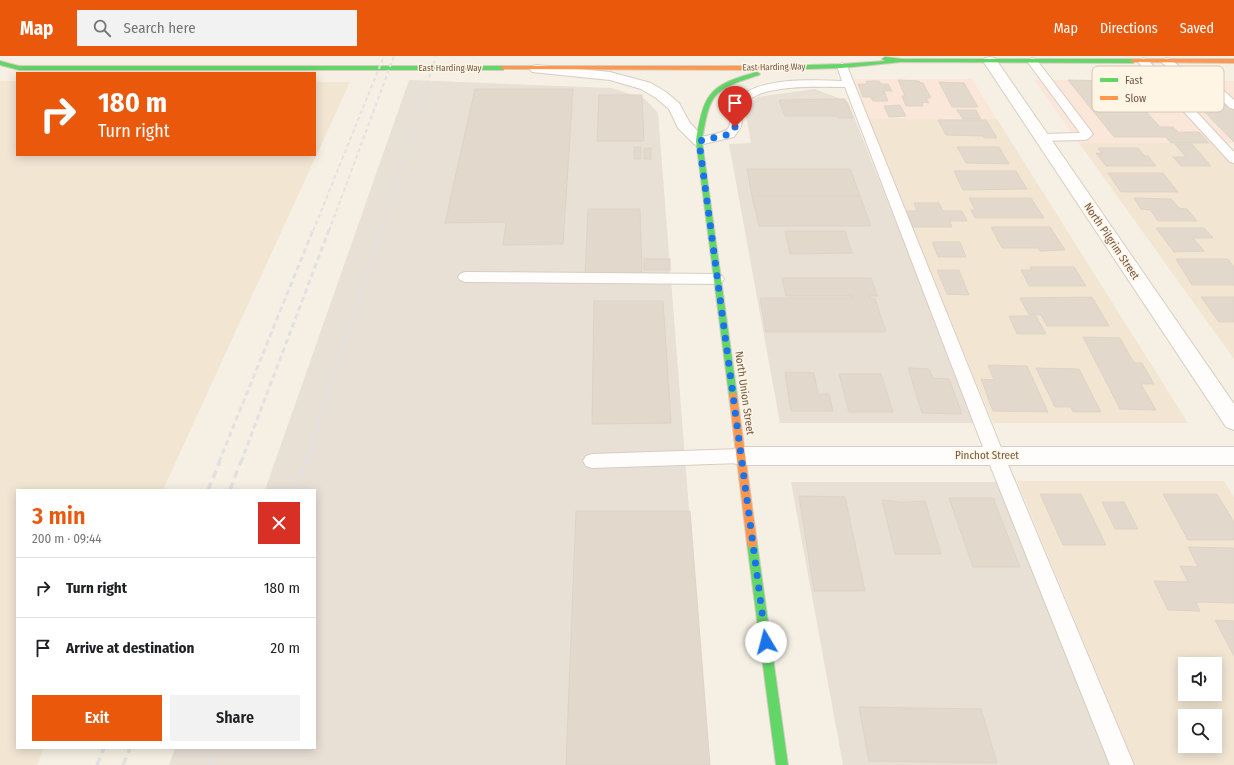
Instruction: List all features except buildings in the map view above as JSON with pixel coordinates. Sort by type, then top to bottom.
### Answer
[{"type":"street","name":"East Harding Way","points":[[857,56],[900,61]]},
{"type":"street","name":"East Harding Way","points":[[0,62],[20,57]]},
{"type":"street","name":"East Harding Way","points":[[0,62],[19,68],[775,68],[842,66],[936,58],[990,61],[1234,61]]},
{"type":"street","name":"North Pilgrim Street","points":[[990,61],[1234,421]]},
{"type":"street","points":[[532,68],[636,82],[656,91],[675,107],[683,124],[699,141]]},
{"type":"street","name":"North Union Street","points":[[775,68],[725,84],[715,92],[707,102],[699,141],[782,765]]},
{"type":"street","name":"Pinchot Street","points":[[741,456],[1234,456]]},
{"type":"lane","points":[[1032,61],[1087,134],[1084,136],[1043,138]]},
{"type":"lane","points":[[1143,61],[1148,66]]},
{"type":"lane","points":[[1166,61],[1173,66]]},
{"type":"lane","points":[[842,66],[994,455],[1122,765]]},
{"type":"lane","points":[[699,141],[730,134],[735,127],[735,119],[740,103],[748,95],[761,88],[790,84],[849,84]]},
{"type":"lane","points":[[1224,97],[1234,106]]},
{"type":"lane","points":[[1190,112],[1234,159]]},
{"type":"lane","points":[[465,276],[717,279]]},
{"type":"lane","points":[[592,461],[741,456]]},
{"type":"shaded area","points":[[850,79],[972,79],[997,119],[867,119]]},
{"type":"shaded area","points":[[409,80],[612,88],[645,99],[658,113],[709,765],[169,765],[175,749],[316,749],[316,489],[265,489]]},
{"type":"shaded area","points":[[1034,80],[1092,80],[1092,112],[1185,112],[1214,143],[1079,143]]},
{"type":"shaded area","points":[[0,81],[16,81],[16,156],[316,156],[316,82],[350,82],[163,489],[16,489],[16,749],[44,749],[37,765],[0,765]]},
{"type":"shaded area","points":[[1224,81],[1234,81],[1234,143],[1225,143],[1195,112],[1224,112]]},
{"type":"shaded area","points":[[815,89],[848,102],[976,423],[780,423],[729,144],[751,143],[745,111],[757,97]]},
{"type":"shaded area","points":[[867,119],[997,119],[1188,423],[993,423]]},
{"type":"shaded area","points":[[1079,143],[1214,143],[1234,164],[1234,359]]},
{"type":"shaded area","points":[[1017,481],[1224,481],[1234,497],[1234,765],[1135,765]]},
{"type":"shaded area","points":[[791,482],[999,482],[1112,765],[843,765]]},
{"type":"railway","points":[[313,231],[384,56]]},
{"type":"railway","points":[[329,231],[394,56]]},
{"type":"railway","points":[[380,231],[436,56]]},
{"type":"railway","points":[[219,462],[313,230]]},
{"type":"railway","points":[[241,462],[329,230]]},
{"type":"railway","points":[[306,462],[380,230]]},
{"type":"railway","points":[[208,489],[220,461]]},
{"type":"railway","points":[[230,489],[241,461]]},
{"type":"railway","points":[[297,489],[306,461]]},
{"type":"railway","points":[[97,765],[104,749]]},
{"type":"railway","points":[[123,765],[130,749]]},
{"type":"railway","points":[[210,765],[215,749]]},
{"type":"traffic: fast","points":[[885,59],[902,61],[1133,61]]},
{"type":"traffic: fast","points":[[774,68],[842,66],[900,61]]},
{"type":"traffic: fast","points":[[0,63],[19,68],[503,68]]},
{"type":"traffic: fast","points":[[733,395],[699,141],[705,112],[708,102],[713,94],[728,84],[757,74]]},
{"type":"traffic: fast","points":[[752,543],[782,765]]},
{"type":"traffic: slow","points":[[1133,61],[1234,61]]},
{"type":"traffic: slow","points":[[503,68],[774,68]]},
{"type":"traffic: slow","points":[[733,395],[752,543]]},
{"type":"route","points":[[735,127],[730,134],[699,141],[766,642]]}]
